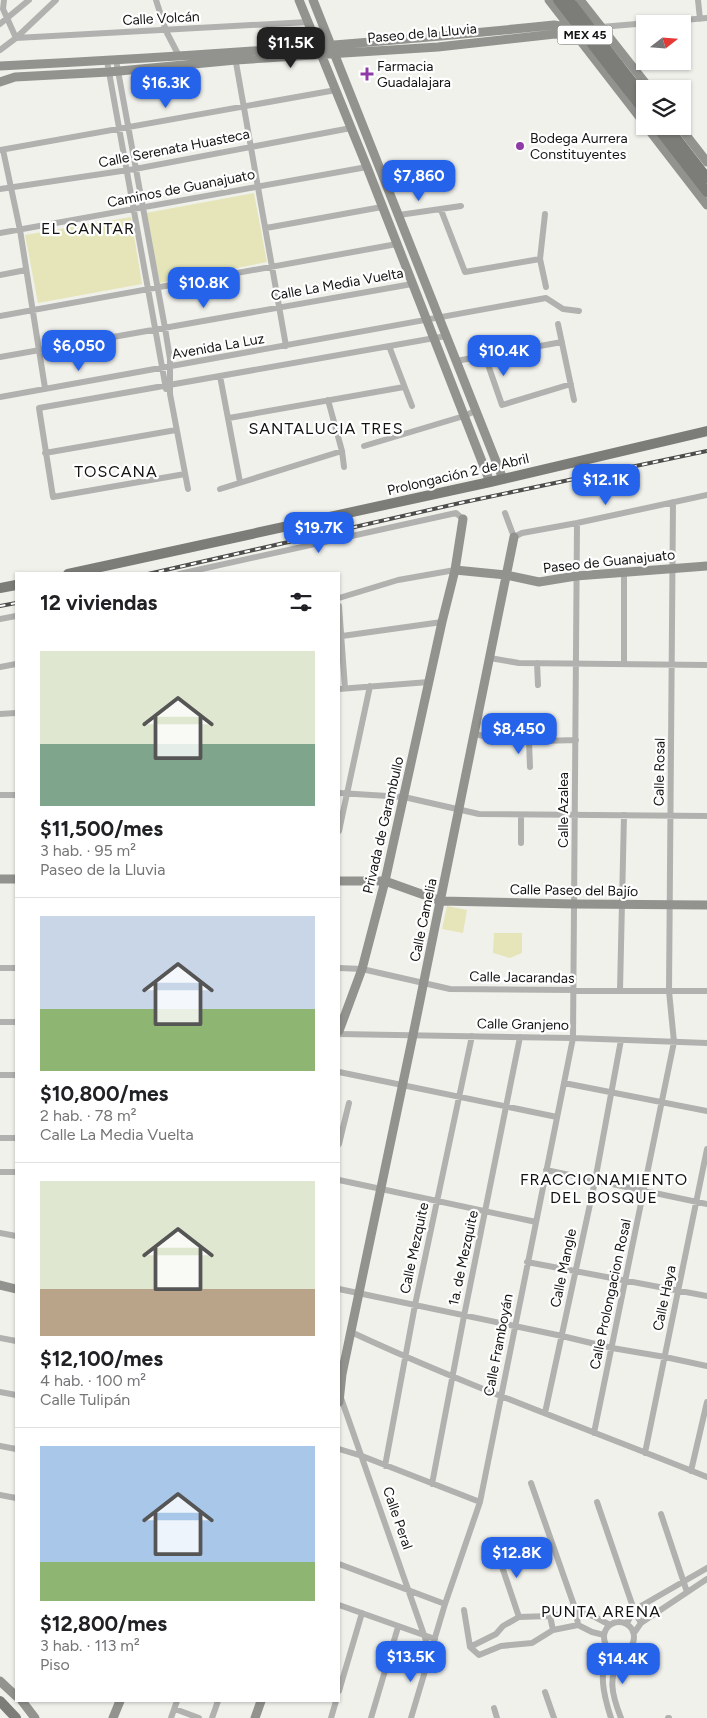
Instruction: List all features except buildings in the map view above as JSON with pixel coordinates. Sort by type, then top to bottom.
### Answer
[{"type":"main road","points":[[299,0],[367,167],[490,482]]},
{"type":"main road","points":[[313,0],[503,479]]},
{"type":"main road","points":[[549,0],[636,112]]},
{"type":"main road","name":"MEX 45","points":[[558,0],[636,88]]},
{"type":"main road","name":"MEX 45","points":[[569,0],[636,98]]},
{"type":"main road","points":[[561,14],[573,11],[578,0]]},
{"type":"main road","points":[[578,0],[643,80]]},
{"type":"main road","name":"Paseo de la Lluvia","points":[[0,82],[15,77],[113,71],[318,45],[405,40],[554,25],[574,31]]},
{"type":"main road","points":[[574,31],[604,31]]},
{"type":"main road","name":"Paseo de la Lluvia","points":[[0,66],[179,56],[334,55],[438,47],[574,31]]},
{"type":"main road","points":[[599,65],[600,56],[606,52],[610,50],[621,52]]},
{"type":"main road","points":[[654,135],[707,204]]},
{"type":"main road","points":[[663,135],[707,192]]},
{"type":"main road","points":[[674,135],[707,178]]},
{"type":"main road","points":[[686,135],[707,162]]},
{"type":"main road","name":"Prolongación 2 de Abril","points":[[77,572],[490,482],[707,431]]},
{"type":"main road","name":"Privada de Garambullo","points":[[340,1022],[362,969],[385,881],[455,570],[463,519]]},
{"type":"main road","name":"Calle Camelia","points":[[340,1370],[351,1332],[414,1035],[514,538]]},
{"type":"main road","name":"Paseo de Guanajuato","points":[[455,570],[506,574],[539,582],[576,576],[707,566]]},
{"type":"main road","points":[[0,588],[15,585]]},
{"type":"main road","points":[[0,879],[15,879]]},
{"type":"main road","name":"Calle Paseo del Bajío","points":[[340,881],[385,881],[441,901],[707,906]]},
{"type":"main road","points":[[0,1285],[15,1289]]},
{"type":"main road","points":[[0,1681],[15,1695]]},
{"type":"main road","points":[[0,1701],[16,1718]]},
{"type":"main road","points":[[23,1702],[35,1718]]},
{"type":"main road","points":[[113,1718],[120,1702]]},
{"type":"main road","points":[[255,1718],[261,1702]]},
{"type":"street","points":[[4,0],[3,9],[16,38]]},
{"type":"street","points":[[0,24],[29,0]]},
{"type":"street","points":[[0,50],[16,38],[56,0]]},
{"type":"street","points":[[156,0],[166,31],[179,56]]},
{"type":"street","points":[[604,31],[629,25],[703,19],[698,0]]},
{"type":"street","name":"Calle Volcán","points":[[16,38],[308,22]]},
{"type":"street","points":[[235,56],[286,346]]},
{"type":"street","points":[[111,61],[128,127],[156,288],[165,328],[170,367],[167,386]]},
{"type":"street","points":[[113,71],[119,129],[162,368],[170,394],[188,489]]},
{"type":"street","points":[[45,388],[20,230],[1,150],[336,90]]},
{"type":"street","name":"Calle Serenata Huasteca","points":[[0,189],[135,169],[351,128]]},
{"type":"street","name":"Caminos de Guanajuato","points":[[0,234],[367,167]]},
{"type":"street","points":[[399,215],[461,206]]},
{"type":"street","points":[[266,228],[382,207]]},
{"type":"street","points":[[441,210],[465,272],[540,258]]},
{"type":"street","points":[[545,214],[540,258],[546,287]]},
{"type":"street","points":[[0,316],[397,244]]},
{"type":"street","points":[[0,275],[26,270]]},
{"type":"street","name":"Calle La Media Vuelta","points":[[0,357],[279,306],[412,284]]},
{"type":"street","name":"Avenida La Luz","points":[[0,397],[546,298],[563,310],[579,311]]},
{"type":"street","points":[[558,324],[574,400]]},
{"type":"street","points":[[185,474],[53,497],[39,408],[446,336]]},
{"type":"street","points":[[456,360],[562,342]]},
{"type":"street","points":[[389,346],[412,406]]},
{"type":"street","points":[[485,356],[502,405],[571,384]]},
{"type":"street","points":[[220,376],[240,482]]},
{"type":"street","points":[[229,418],[404,387]]},
{"type":"street","points":[[328,400],[342,451],[344,467]]},
{"type":"street","points":[[364,446],[475,411]]},
{"type":"street","points":[[45,453],[176,430]]},
{"type":"street","points":[[220,489],[342,451]]},
{"type":"street","points":[[505,513],[514,538],[522,533],[707,495]]},
{"type":"street","name":"Calle Rosal","points":[[673,502],[669,991],[674,1042]]},
{"type":"street","points":[[188,572],[456,513],[463,519]]},
{"type":"street","name":"Calle Azalea","points":[[573,1038],[577,523]]},
{"type":"street","points":[[340,598],[398,580],[455,570]]},
{"type":"street","points":[[624,572],[624,664]]},
{"type":"street","points":[[0,619],[15,616]]},
{"type":"street","points":[[340,616],[342,688],[429,682]]},
{"type":"street","points":[[342,636],[442,622]]},
{"type":"street","points":[[490,658],[519,663],[707,665]]},
{"type":"street","points":[[537,663],[538,685]]},
{"type":"street","points":[[0,667],[15,664]]},
{"type":"street","points":[[340,827],[370,686]]},
{"type":"street","points":[[0,714],[15,713]]},
{"type":"street","points":[[475,734],[510,742],[576,740]]},
{"type":"street","points":[[529,742],[530,768]]},
{"type":"street","points":[[340,793],[404,797],[480,814],[707,816]]},
{"type":"street","points":[[0,795],[15,794]]},
{"type":"street","points":[[521,815],[521,843]]},
{"type":"street","points":[[620,990],[624,815]]},
{"type":"street","points":[[0,968],[15,968]]},
{"type":"street","name":"Calle Jacarandas","points":[[340,968],[362,969],[450,989],[707,991]]},
{"type":"street","points":[[0,1022],[15,1022]]},
{"type":"street","name":"Calle Granjeno","points":[[340,1033],[707,1043]]},
{"type":"street","name":"Calle Mezquite","points":[[385,1466],[415,1305],[472,1036]]},
{"type":"street","name":"1a. de Mezquite","points":[[432,1484],[520,1037]]},
{"type":"street","name":"Calle Framboyán","points":[[411,1718],[445,1604],[480,1502],[573,1038]]},
{"type":"street","name":"Calle Mangle","points":[[545,1413],[595,1181],[622,1040]]},
{"type":"street","name":"Calle Prolongacion Rosal","points":[[594,1433],[645,1192],[674,1042]]},
{"type":"street","points":[[340,1072],[557,1117]]},
{"type":"street","points":[[0,1075],[15,1074]]},
{"type":"street","points":[[564,1083],[707,1111]]},
{"type":"street","points":[[340,1140],[349,1104]]},
{"type":"street","points":[[0,1138],[15,1138]]},
{"type":"street","name":"Calle Haya","points":[[646,1453],[707,1149]]},
{"type":"street","points":[[546,1170],[707,1204]]},
{"type":"street","points":[[0,1172],[15,1172]]},
{"type":"street","points":[[340,1180],[536,1222]]},
{"type":"street","points":[[0,1233],[15,1236]]},
{"type":"street","points":[[528,1262],[707,1296]]},
{"type":"street","points":[[340,1289],[612,1348],[665,1356],[707,1366]]},
{"type":"street","points":[[351,1332],[405,1357],[500,1396],[707,1477]]},
{"type":"street","points":[[0,1338],[15,1341]]},
{"type":"street","points":[[0,1392],[15,1395]]},
{"type":"street","name":"Calle Peral","points":[[340,1399],[431,1653]]},
{"type":"street","points":[[691,1471],[707,1402]]},
{"type":"street","points":[[0,1446],[15,1448]]},
{"type":"street","points":[[340,1449],[480,1502]]},
{"type":"street","points":[[531,1483],[576,1611],[578,1625]]},
{"type":"street","points":[[0,1495],[15,1498]]},
{"type":"street","points":[[597,1502],[634,1610],[641,1623]]},
{"type":"street","points":[[661,1514],[687,1592]]},
{"type":"street","points":[[496,1549],[519,1617]]},
{"type":"street","points":[[340,1564],[445,1604]]},
{"type":"street","points":[[627,1624],[634,1610],[707,1568]]},
{"type":"street","points":[[634,1633],[641,1623],[707,1579]]},
{"type":"street","points":[[340,1605],[435,1639]]},
{"type":"street","points":[[464,1610],[470,1647],[479,1655],[501,1646],[532,1643],[553,1630],[578,1625],[592,1632],[604,1635]]},
{"type":"street","points":[[470,1647],[496,1634],[503,1626],[519,1617],[550,1616],[576,1611],[595,1617],[610,1625]]},
{"type":"street","points":[[340,1688],[362,1613]]},
{"type":"street","points":[[550,1616],[553,1630]]},
{"type":"street","points":[[607,1647],[618,1653],[629,1649],[635,1639],[634,1633],[627,1624],[621,1622],[610,1625],[604,1635],[607,1647],[602,1667],[604,1696],[611,1718]]},
{"type":"street","points":[[372,1718],[398,1627]]},
{"type":"street","points":[[496,1634],[501,1646]]},
{"type":"street","points":[[618,1653],[612,1676],[614,1700],[621,1718]]},
{"type":"street","points":[[546,1692],[554,1718]]},
{"type":"street","points":[[171,1718],[177,1702]]},
{"type":"street","points":[[212,1718],[218,1702]]},
{"type":"street","points":[[331,1718],[336,1702]]},
{"type":"street","points":[[494,1708],[497,1718]]},
{"type":"street","points":[[174,1709],[199,1718]]},
{"type":"green space","points":[[254,193],[267,262],[160,283],[146,213]]},
{"type":"green space","points":[[131,217],[142,284],[38,303],[25,235]]},
{"type":"green space","points":[[447,906],[467,910],[463,933],[442,929]]},
{"type":"green space","points":[[494,933],[522,933],[522,953],[510,958],[493,953]]},
{"type":"railway","points":[[157,572],[460,503],[707,451]]},
{"type":"railway","points":[[0,606],[15,603]]},
{"type":"place","name":"Farmacia Guadalajara","points":[[367,74]]},
{"type":"place","name":"Bodega Aurrera Constituyentes","points":[[520,146]]},
{"type":"district","name":"EL CANTAR","points":[[88,228]]},
{"type":"district","name":"SANTALUCIA TRES","points":[[326,428]]},
{"type":"district","name":"TOSCANA","points":[[116,471]]},
{"type":"district","name":"FRACCIONAMIENTO DEL BOSQUE","points":[[604,1188]]},
{"type":"district","name":"PUNTA ARENA","points":[[601,1611]]}]
